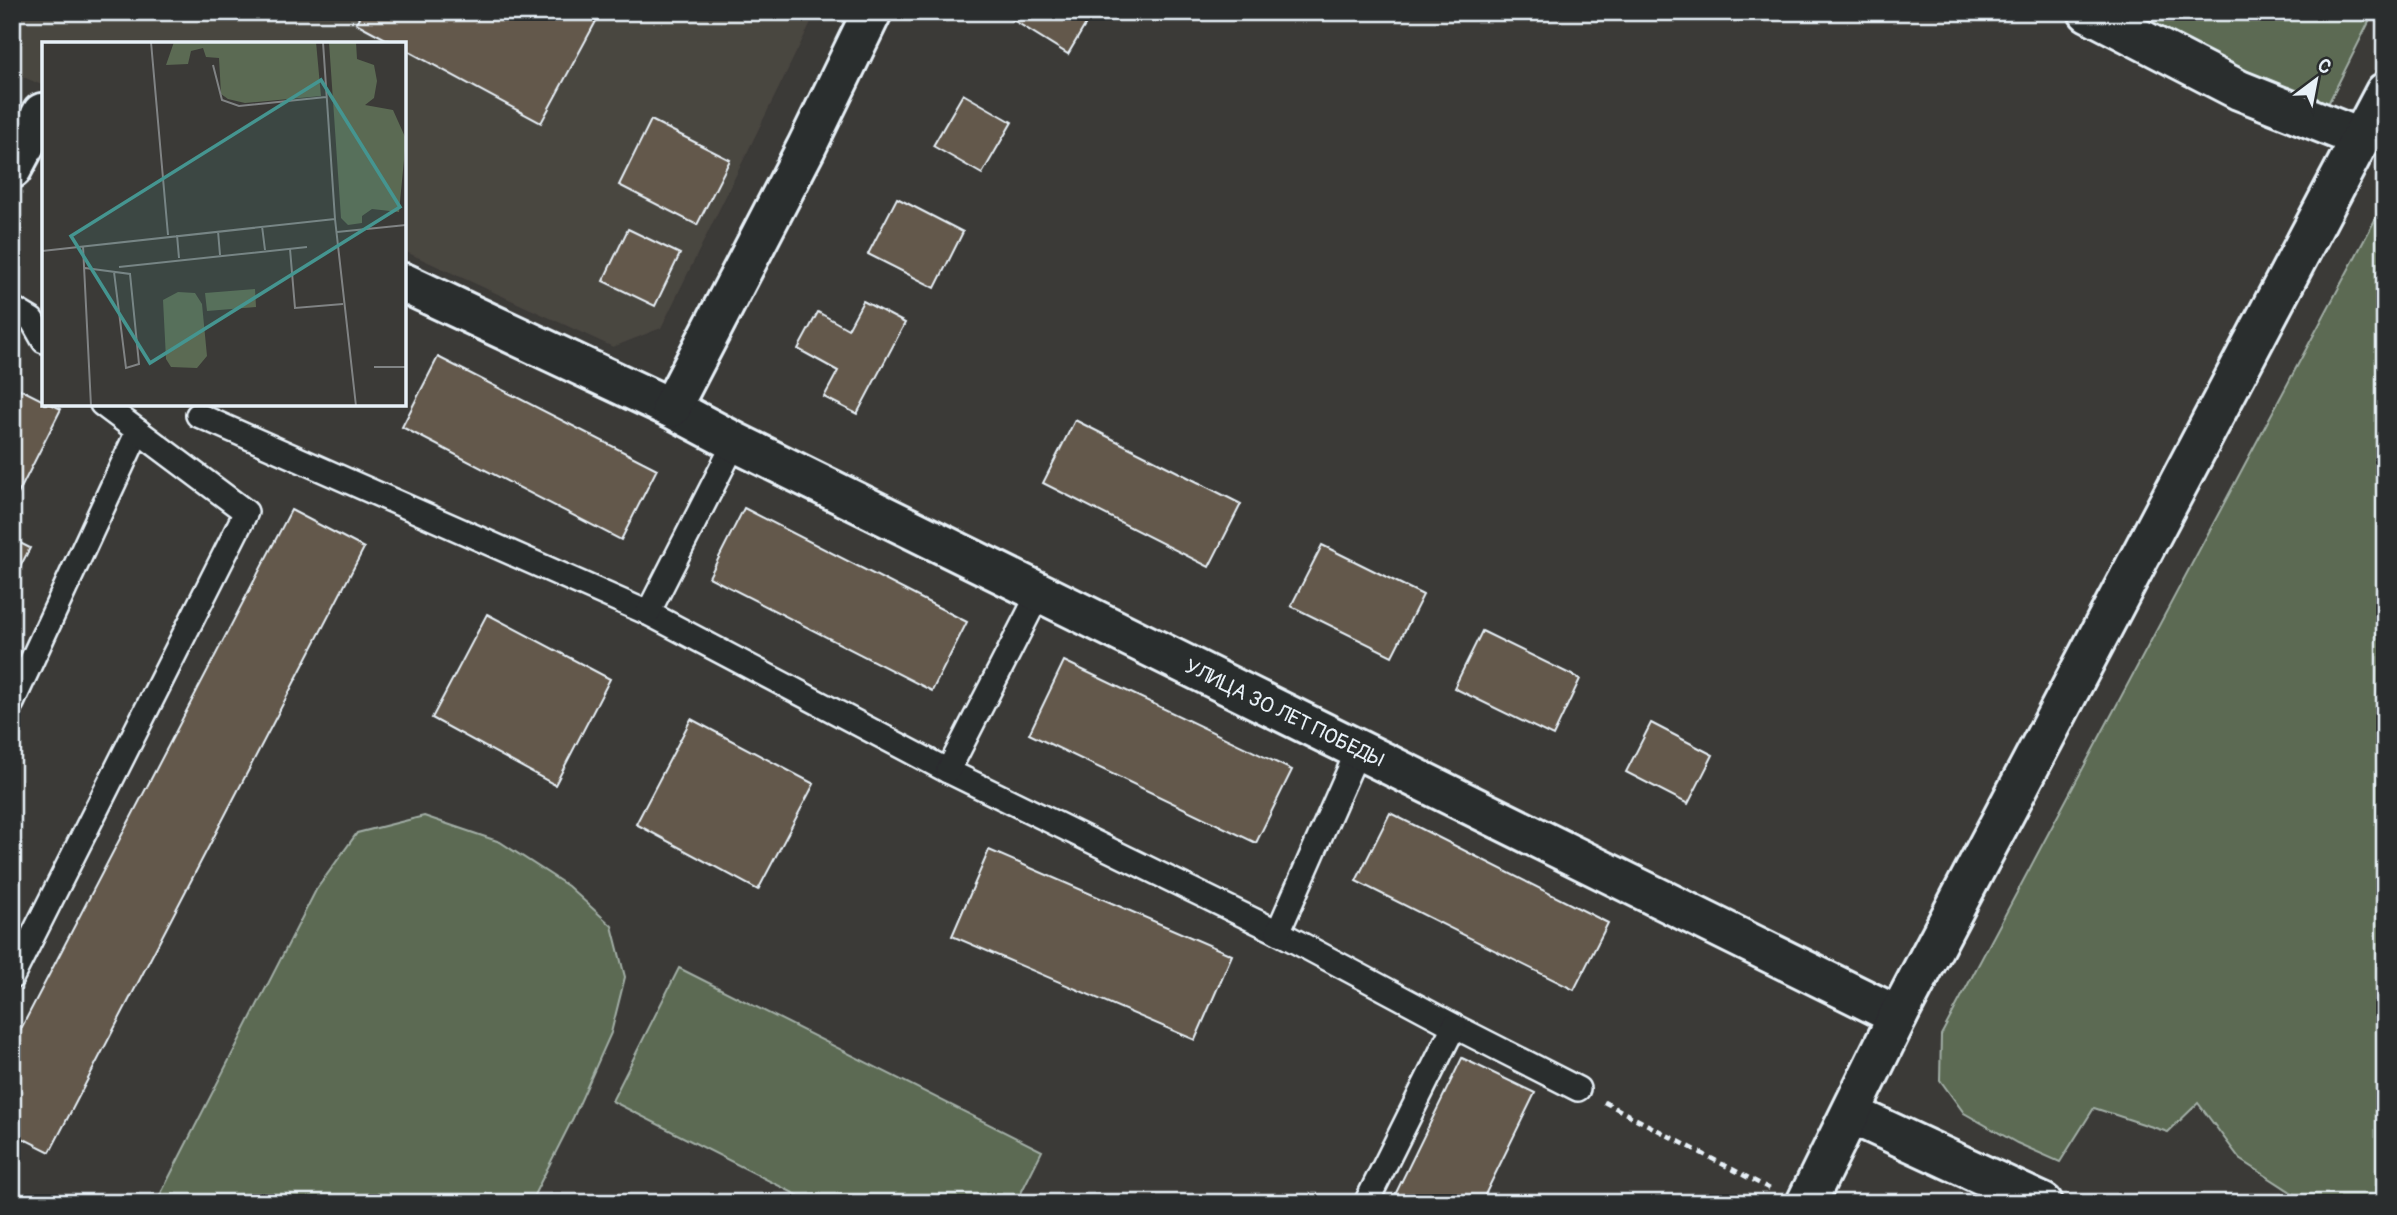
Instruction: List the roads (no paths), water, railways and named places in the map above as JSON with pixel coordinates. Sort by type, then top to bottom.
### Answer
[{"type":"street","points":[[671,408],[806,148],[872,12]]},
{"type":"street","points":[[2088,12],[2239,90],[2360,138]]},
{"type":"street","points":[[1789,1196],[1852,1114],[1898,1016],[2385,92]]},
{"type":"street","points":[[12,169],[33,109]]},
{"type":"street","name":"УЛИЦА 30 ЛЕТ ПОБЕДЫ","points":[[406,284],[671,408],[734,442],[1898,1016]]},
{"type":"street","points":[[1852,1114],[2043,1203]]},
{"type":"lane","points":[[12,308],[32,320],[42,338]]},
{"type":"lane","points":[[12,977],[246,512],[105,406]]},
{"type":"lane","points":[[198,415],[648,613],[948,771],[1278,932],[1454,1026],[1578,1088]]},
{"type":"lane","points":[[12,703],[138,431]]},
{"type":"lane","points":[[648,613],[734,442]]},
{"type":"lane","points":[[948,771],[1039,593]]},
{"type":"lane","points":[[1278,932],[1359,748]]},
{"type":"lane","points":[[1366,1203],[1454,1026]]}]
